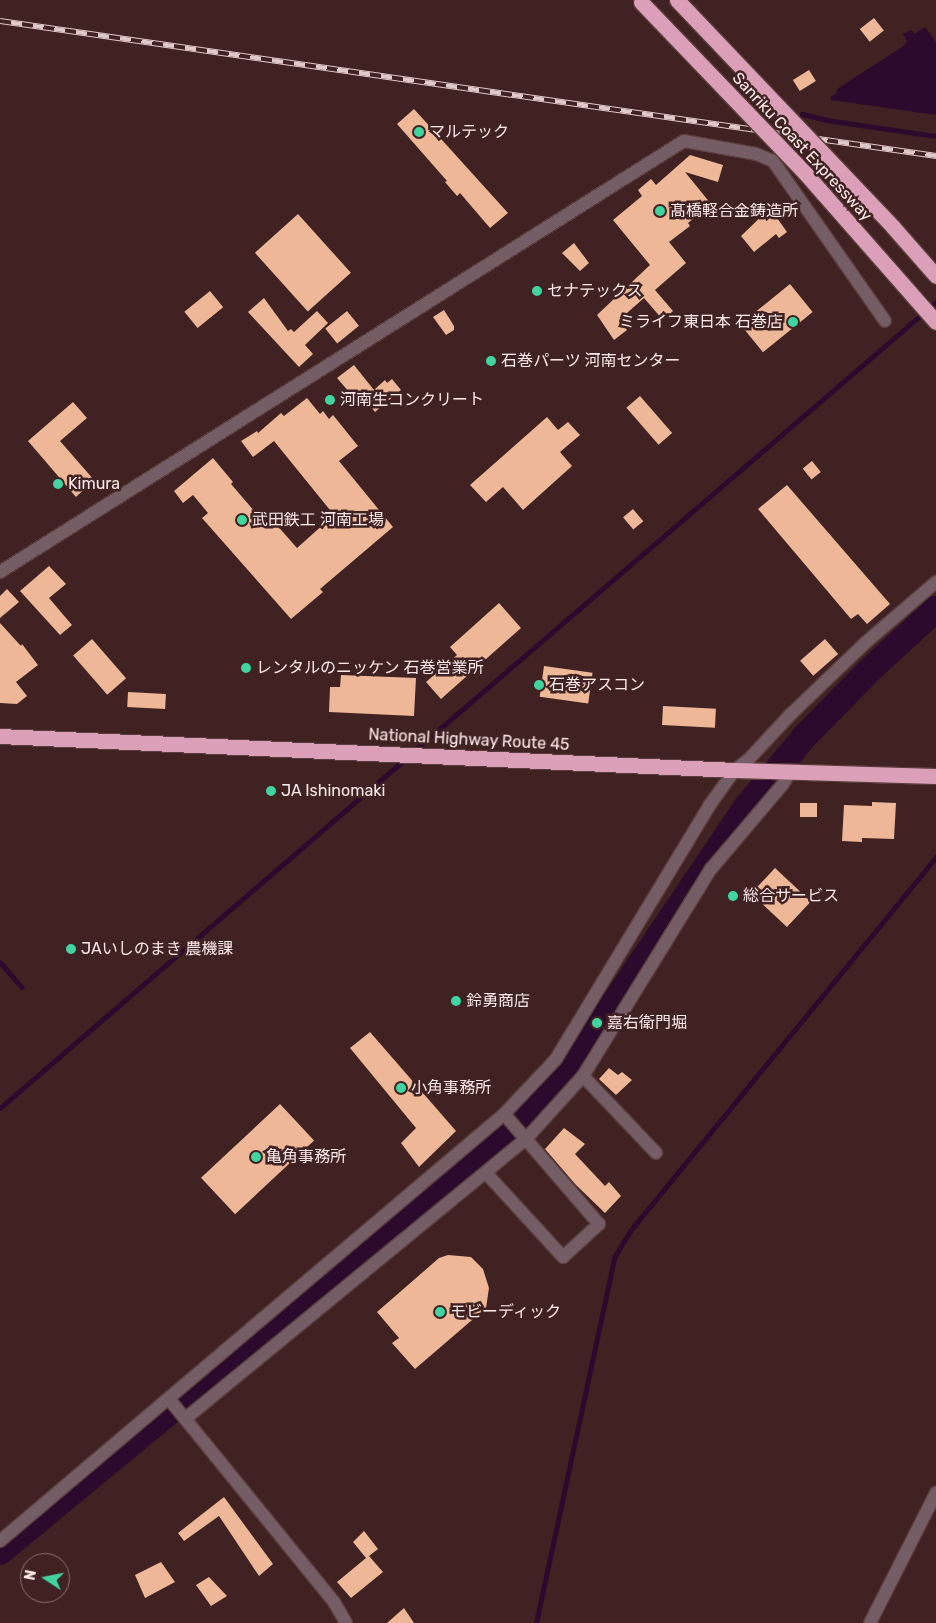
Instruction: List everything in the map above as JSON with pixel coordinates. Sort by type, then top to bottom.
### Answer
[{"type":"highway","name":"Sanriku Coast Expressway","points":[[677,0],[893,227],[936,276]]},
{"type":"highway","name":"Sanriku Coast Expressway","points":[[640,1],[805,173],[936,322]]},
{"type":"highway","name":"National Highway Route 45","points":[[0,736],[735,770],[936,776]]},
{"type":"street","points":[[0,572],[684,141],[756,154],[773,161],[885,321]]},
{"type":"street","points":[[0,1541],[504,1114],[556,1059],[709,806],[735,770],[750,759],[791,714],[864,643],[936,582]]},
{"type":"street","points":[[184,1417],[486,1174],[526,1139],[583,1076],[711,869],[783,784],[790,772]]},
{"type":"street","points":[[583,1076],[656,1153]]},
{"type":"street","points":[[486,1174],[562,1257],[599,1224],[504,1114]]},
{"type":"street","points":[[169,1399],[334,1602],[346,1623]]},
{"type":"street","points":[[870,1623],[936,1493]]},
{"type":"shaded area","points":[[925,27],[936,42],[936,115],[831,100],[831,96],[836,94],[837,89],[902,47],[907,41],[903,34],[911,30],[915,34]]},
{"type":"building","points":[[874,18],[884,31],[870,42],[860,29]]},
{"type":"building","points":[[809,70],[816,81],[800,91],[793,80]]},
{"type":"building","points":[[414,109],[508,213],[490,228],[460,193],[457,196],[445,182],[447,181],[397,124]]},
{"type":"building","points":[[690,155],[723,165],[718,182],[685,172],[711,204],[688,223],[690,226],[669,242],[686,263],[655,290],[673,311],[663,320],[644,298],[619,320],[627,330],[614,340],[597,315],[650,265],[613,220],[642,196],[638,190],[651,179],[656,185]]},
{"type":"building","points":[[770,208],[787,232],[779,238],[776,234],[754,252],[741,236]]},
{"type":"building","points":[[298,214],[351,273],[308,312],[255,253]]},
{"type":"building","points":[[574,243],[589,263],[580,271],[562,253]]},
{"type":"building","points":[[790,284],[813,312],[763,352],[740,324]]},
{"type":"building","points":[[210,291],[223,307],[198,328],[184,312]]},
{"type":"building","points":[[264,298],[288,331],[291,329],[294,332],[317,311],[328,323],[305,345],[313,354],[299,367],[248,312]]},
{"type":"building","points":[[444,310],[454,326],[454,330],[446,335],[433,317]]},
{"type":"building","points":[[347,311],[359,326],[337,343],[325,329]]},
{"type":"building","points":[[354,365],[374,390],[385,380],[387,383],[392,379],[401,390],[375,412],[362,395],[356,400],[337,378]]},
{"type":"building","points":[[640,396],[672,433],[659,445],[626,408]]},
{"type":"building","points":[[307,398],[320,414],[323,411],[329,419],[333,415],[358,446],[339,461],[393,527],[320,589],[323,592],[291,619],[202,518],[208,513],[193,495],[183,503],[174,491],[213,458],[233,482],[231,484],[262,520],[268,515],[297,548],[334,515],[274,441],[253,457],[241,441],[257,431],[258,433],[281,413],[284,416]]},
{"type":"building","points":[[73,402],[87,418],[60,441],[94,480],[76,497],[28,441]]},
{"type":"building","points":[[547,417],[558,430],[568,422],[580,435],[560,452],[572,466],[523,510],[503,487],[486,502],[470,485]]},
{"type":"building","points":[[812,461],[821,472],[811,479],[803,469]]},
{"type":"building","points":[[787,485],[890,604],[867,624],[858,614],[851,619],[758,509]]},
{"type":"building","points":[[633,509],[643,521],[633,530],[623,517]]},
{"type":"building","points":[[49,566],[66,584],[49,598],[72,625],[60,635],[20,591]]},
{"type":"building","points":[[7,589],[19,602],[0,618],[0,596]]},
{"type":"building","points":[[499,603],[521,628],[441,699],[426,682],[457,655],[450,647]]},
{"type":"building","points":[[0,623],[21,646],[22,644],[38,665],[16,682],[27,696],[17,704],[0,703]]},
{"type":"building","points":[[92,639],[126,678],[107,695],[73,655]]},
{"type":"building","points":[[825,639],[838,654],[813,676],[800,661]]},
{"type":"building","points":[[544,666],[593,673],[588,704],[540,697]]},
{"type":"building","points":[[341,675],[416,678],[414,716],[329,712],[330,687],[340,687]]},
{"type":"building","points":[[128,692],[166,694],[165,709],[127,707]]},
{"type":"building","points":[[663,706],[716,709],[715,728],[662,725]]},
{"type":"building","points":[[872,802],[896,803],[894,839],[862,838],[862,842],[842,841],[844,805],[872,806]]},
{"type":"building","points":[[800,803],[817,803],[817,817],[800,817]]},
{"type":"building","points":[[775,868],[811,901],[787,927],[751,894]]},
{"type":"building","name":"小角事務所","points":[[370,1032],[456,1131],[419,1167],[401,1143],[416,1128],[350,1048]]},
{"type":"building","points":[[609,1068],[618,1075],[622,1072],[632,1080],[616,1095],[599,1079]]},
{"type":"building","name":"亀角事務所","points":[[280,1104],[314,1141],[235,1214],[201,1178]]},
{"type":"building","points":[[564,1128],[585,1144],[575,1154],[605,1186],[609,1182],[621,1196],[605,1213],[576,1185],[545,1149]]},
{"type":"building","points":[[448,1255],[471,1257],[483,1269],[489,1288],[486,1308],[415,1369],[392,1343],[399,1338],[377,1312],[439,1258]]},
{"type":"building","points":[[224,1497],[273,1564],[259,1576],[219,1516],[184,1541],[178,1533]]},
{"type":"building","points":[[364,1531],[378,1549],[369,1556],[383,1572],[351,1598],[337,1582],[366,1558],[353,1542]]},
{"type":"building","points":[[161,1562],[175,1582],[145,1598],[135,1575]]},
{"type":"building","points":[[209,1577],[227,1596],[211,1606],[196,1585]]},
{"type":"building","points":[[404,1608],[414,1623],[387,1623]]},
{"type":"waterway","points":[[802,114],[827,120],[936,136]]},
{"type":"waterway","points":[[414,751],[936,302]]},
{"type":"waterway","points":[[0,1552],[518,1124],[570,1068],[747,806],[804,737],[873,667],[936,609]]},
{"type":"waterway","points":[[0,1108],[404,760]]},
{"type":"waterway","points":[[536,1623],[615,1256],[630,1231],[936,857]]},
{"type":"waterway","points":[[0,962],[22,987]]},
{"type":"railway","points":[[0,21],[936,156]]},
{"type":"place","name":"マルテック","points":[[419,132]]},
{"type":"place","name":"髙橋軽合金鋳造所","points":[[660,211]]},
{"type":"place","name":"セナテックス","points":[[537,291]]},
{"type":"place","name":"ミライフ東日本 石巻店","points":[[793,322]]},
{"type":"place","name":"石巻パーツ 河南センター","points":[[491,361]]},
{"type":"place","name":"河南生コンクリート","points":[[330,400]]},
{"type":"place","name":"Kimura","points":[[58,484]]},
{"type":"place","name":"武田鉄工 河南工場","points":[[242,520]]},
{"type":"place","name":"レンタルのニッケン 石巻営業所","points":[[246,668]]},
{"type":"place","name":"石巻アスコン","points":[[539,685]]},
{"type":"place","name":"JA Ishinomaki","points":[[271,791]]},
{"type":"place","name":"総合サービス","points":[[733,896]]},
{"type":"place","name":"JAいしのまき 農機課","points":[[71,949]]},
{"type":"place","name":"鈴勇商店","points":[[456,1001]]},
{"type":"place","name":"嘉右衛門堀","points":[[597,1023]]},
{"type":"place","name":"小角事務所","points":[[401,1088]]},
{"type":"place","name":"亀角事務所","points":[[256,1157]]},
{"type":"place","name":"モビーディック","points":[[440,1312]]}]
